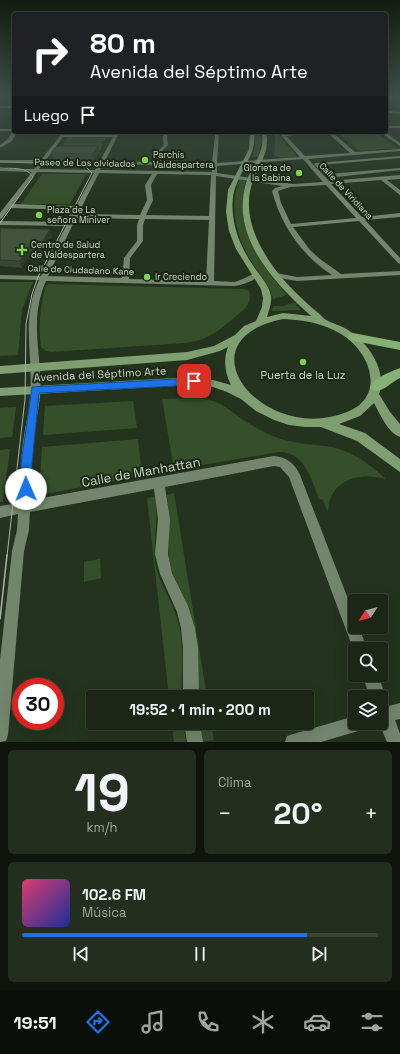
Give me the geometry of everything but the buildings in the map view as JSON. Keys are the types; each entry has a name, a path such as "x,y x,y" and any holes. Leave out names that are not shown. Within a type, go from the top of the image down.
{"highway":[{"path":"353,337 400,346"},
{"path":"375,390 390,377 400,373"}],"main road":[{"path":"252,134 252,146 229,194 228,204 232,230 244,258 266,295 266,309 260,321"},
{"path":"264,134 266,143 261,162 250,179 247,189 246,213 251,234 261,255 276,275 293,295 323,322"},
{"path":"375,390 366,404 354,414 338,420 324,423 298,422 285,419 270,413 246,397 238,387 232,377 230,367 231,350 237,338 249,328 260,321 283,316 295,316 323,322 337,327 353,337 368,356 375,373 375,390 386,415 400,432"},
{"name":"Avenida del Séptimo Arte","path":"0,370 187,356 217,349 237,338"},
{"name":"Avenida del Séptimo Arte","path":"0,392 203,382 223,386 246,397"},
{"path":"324,423 361,437 400,466"}],"street":[{"path":"0,147 10,140 13,134"},
{"path":"0,735 18,550 23,530 27,482 26,464 35,390 35,367 32,341 33,313 37,293 45,278 50,263 117,134 64,134 36,171 28,178 1,215"},
{"path":"159,164 159,152 166,145 167,134"},
{"path":"210,283 217,134"},
{"name":"Calle de Viridiana","path":"281,134 400,262"},
{"path":"331,134 354,154"},
{"path":"385,134 400,144"},
{"name":"Paseo de Los olvidados","path":"0,161 216,165 400,150"},
{"path":"264,152 283,160"},
{"path":"400,157 316,164 327,176 400,169"},
{"name":"Paseo de Los olvidados","path":"0,170 216,174 235,180 250,179 293,186"},
{"path":"125,280 127,258 140,241 143,217 151,197 148,185 155,173"},
{"path":"338,276 330,272 313,256 290,226 279,207 275,191 280,188 293,186 400,177"},
{"path":"383,179 400,193"},
{"path":"247,189 255,185 272,183"},
{"path":"8,206 78,208"},
{"path":"74,216 212,218"},
{"path":"290,226 400,216"},
{"path":"0,223 70,224"},
{"path":"276,275 295,279 400,273"},
{"name":"Calle de Ciudadano Kane","path":"0,277 238,284 255,275"},
{"name":"Calle de Manhattan","path":"0,512 274,461 286,464 294,475 357,642"},
{"path":"159,483 164,518 161,541 162,559 168,579 181,606 189,632 192,658 190,690"},
{"path":"388,716 395,742"},
{"path":"293,742 348,726"},
{"path":"193,730 195,742"}],"green space":[{"path":"255,134 260,134 262,141 258,157 252,157 255,146"},
{"path":"274,134 278,134 296,155 296,157 282,158 274,156"},
{"path":"339,134 378,134 397,148 360,151"},
{"path":"68,137 106,138 99,152 58,151"},
{"path":"42,174 86,174 70,204 21,204"},
{"path":"239,180 246,181 243,197 243,213 251,242 258,257 287,295 273,299 268,287 244,248 237,226 234,203"},
{"path":"0,282 33,282 22,309 18,355 0,356"},
{"path":"49,284 243,289 248,290 250,300 241,312 222,328 215,333 197,341 51,352 46,351 41,347 40,332 42,301 46,286"},
{"path":"294,302 301,310 272,311 273,306 283,306"},
{"path":"197,398 218,403 253,426 278,438 332,447 350,453 372,467 386,479 366,477 348,480 340,485 334,492 330,501 328,512 323,500 319,499 306,468 295,456 287,453 278,452 174,470 162,399"},
{"path":"133,401 137,428 43,435 45,406"},
{"path":"16,407 12,437 0,438 0,408"},
{"path":"138,439 142,476 39,495 42,447"},
{"path":"10,449 3,502 0,502 0,450"},
{"path":"174,493 206,690 198,690 196,632 189,609 173,574 169,560 169,516 167,495"},
{"path":"155,497 156,567 174,609 181,635 181,690 168,690 147,498"},
{"path":"100,559 101,578 84,582 84,562"},
{"path":"173,730 184,730 186,742 174,742"},
{"path":"201,730 212,730 214,740 203,742"}],"tram line":[{"path":"0,162 77,164 86,167 92,173 38,277 32,294 26,324 25,399 7,556"},
{"path":"0,168 14,168 27,171 33,177 0,223"},
{"path":"0,619 7,555"}],"place":[{"name":"Parchís Valdespartera","path":"145,160"},
{"name":"Glorieta de la Sabina","path":"299,173"},
{"name":"Plaza de La señora Miniver","path":"39,215"},
{"name":"Centro de Salud de Valdespartera","path":"22,250"},
{"name":"Ir Creciendo","path":"147,277"},
{"name":"Puerta de la Luz","path":"303,362"}],"route":[{"path":"26,489 26,464 35,390 194,381"}]}
